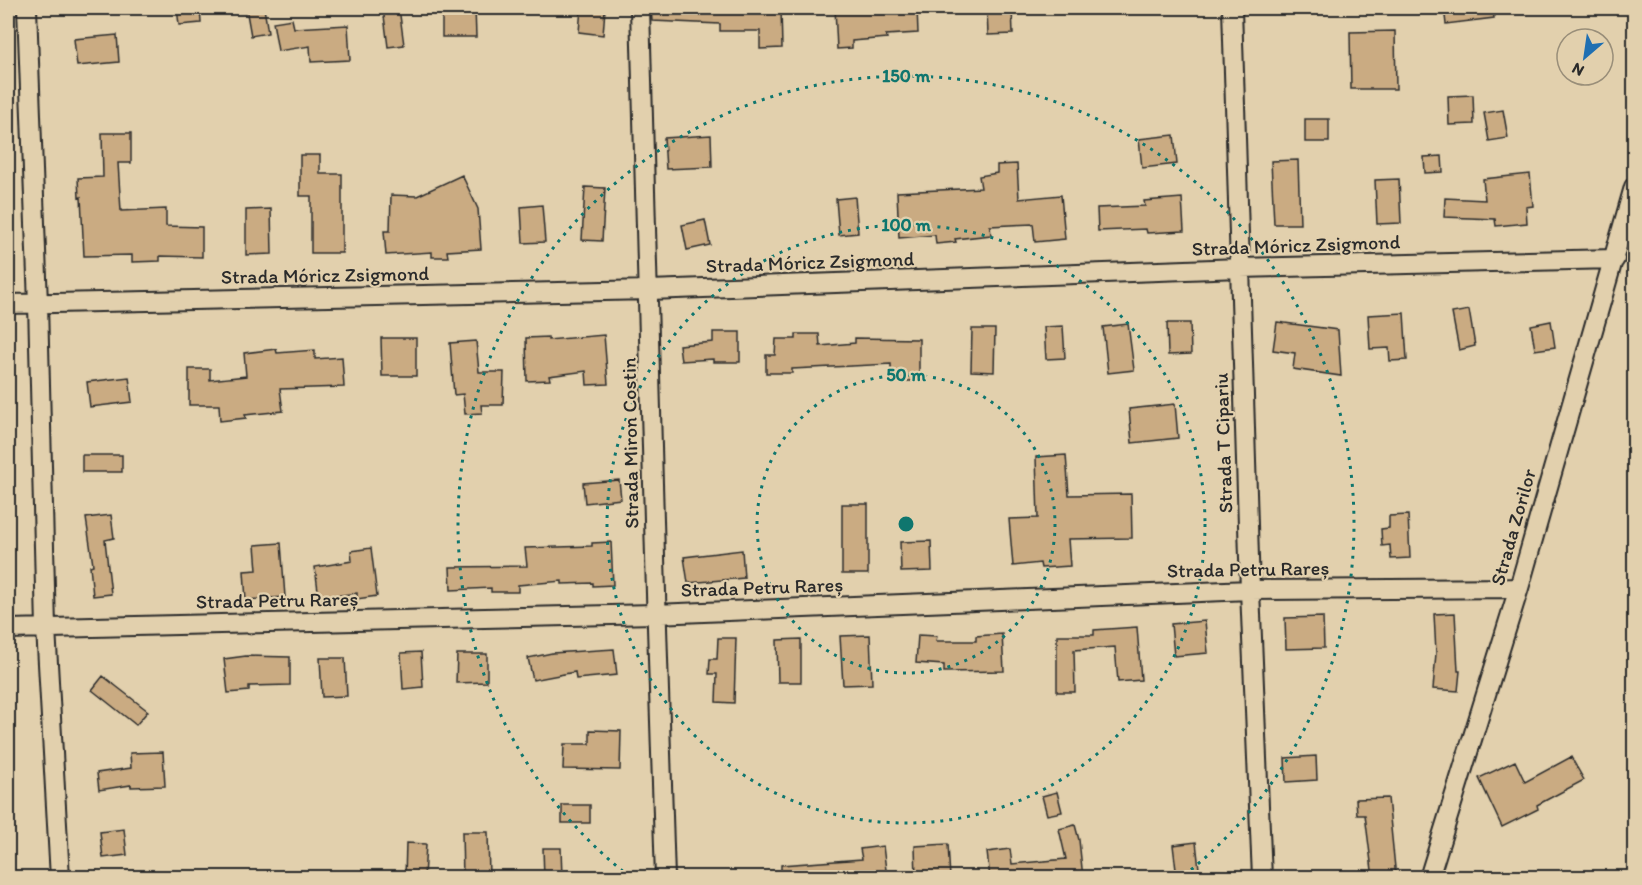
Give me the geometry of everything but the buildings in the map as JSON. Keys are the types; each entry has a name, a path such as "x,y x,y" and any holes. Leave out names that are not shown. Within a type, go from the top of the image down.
{"street":[{"path":"27,8 38,304 46,628 60,878"},
{"name":"Strada Miron Costin","path":"640,8 650,290 656,614 665,878"},
{"name":"Strada T Cipariu","path":"1233,8 1250,590 1262,878"},
{"name":"Strada Zorilor","path":"1429,878 1519,588 1635,187"},
{"name":"Strada Móricz Zsigmond","path":"8,304 650,290 1240,268 1615,259"},
{"name":"Strada Petru Rareș","path":"8,629 656,614 1250,590 1519,588"}]}
